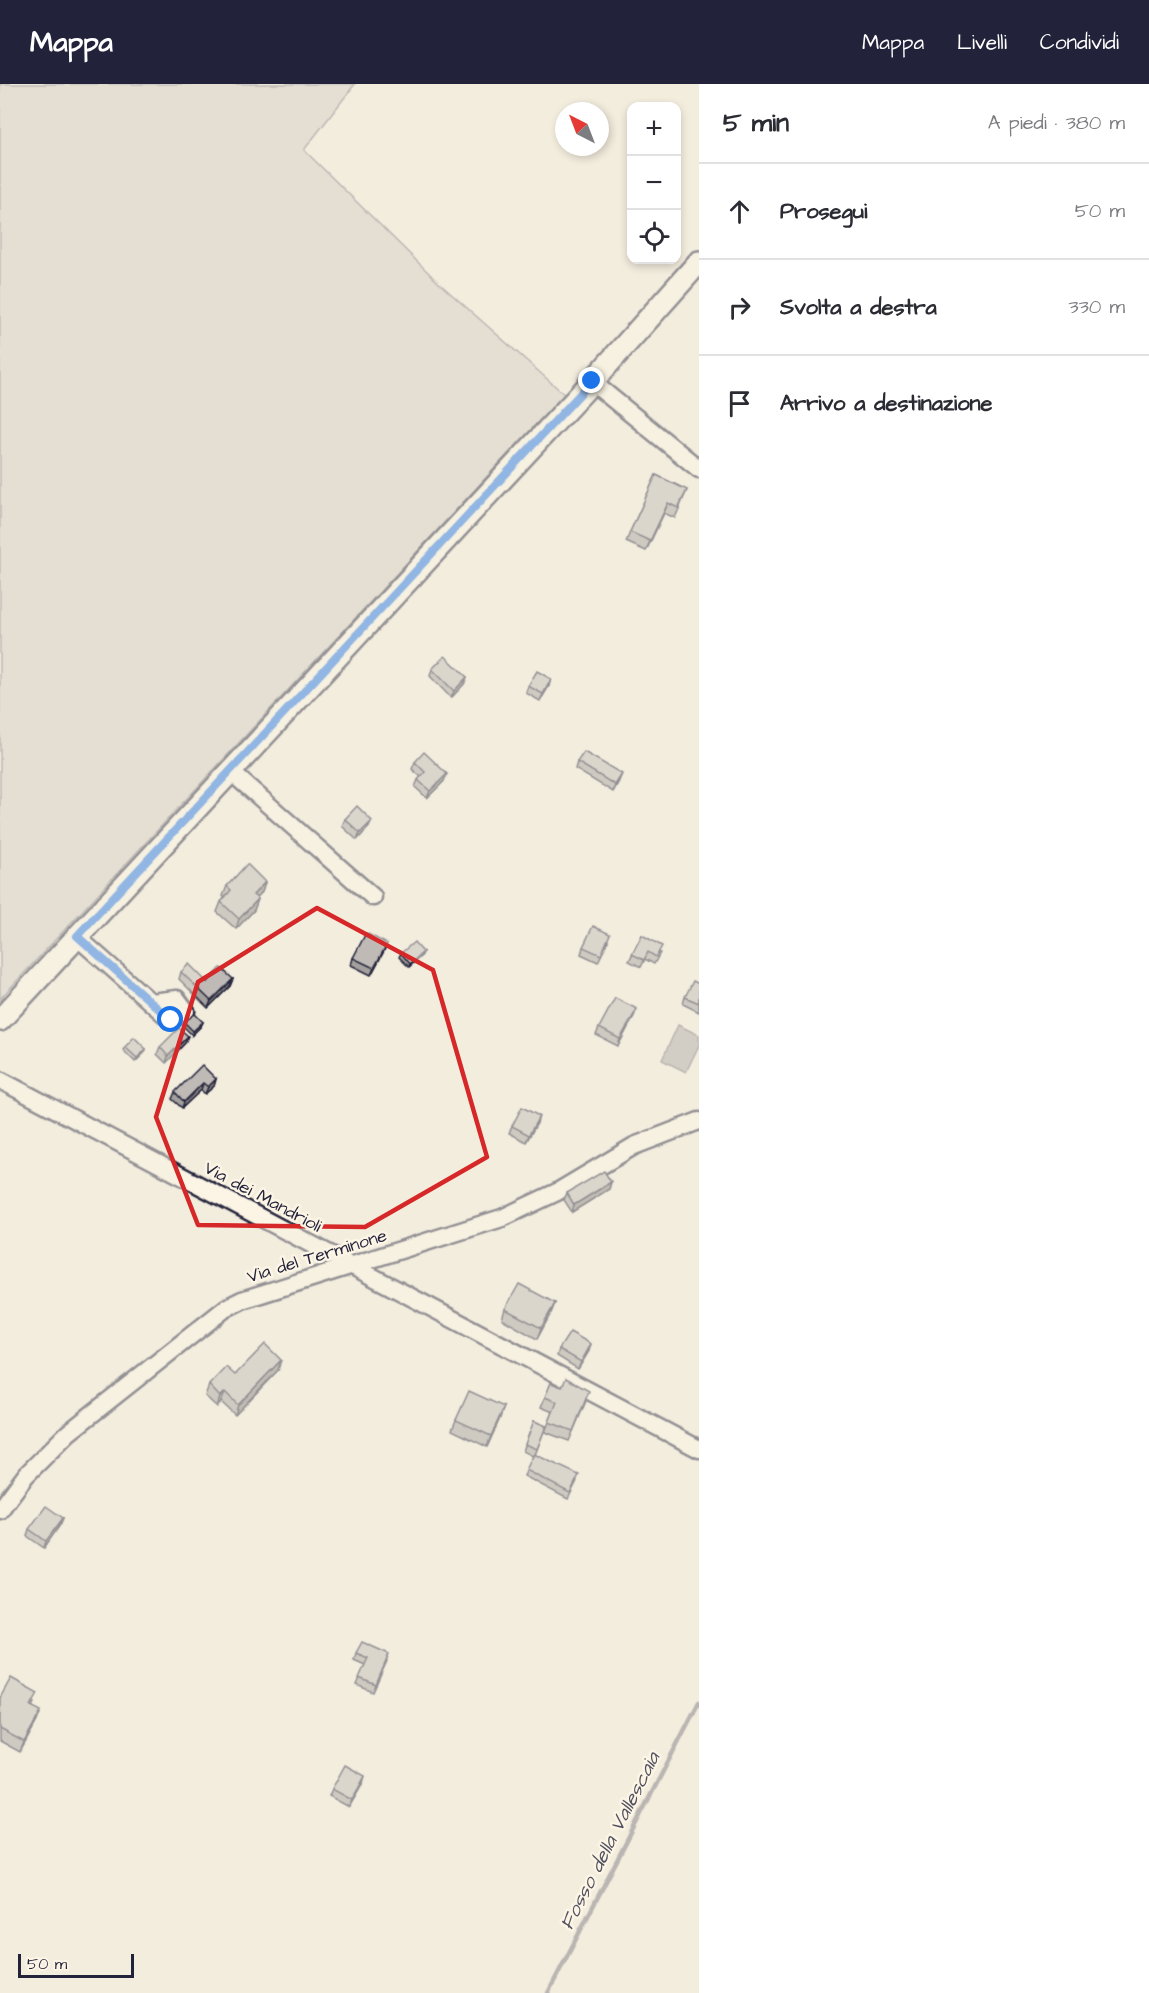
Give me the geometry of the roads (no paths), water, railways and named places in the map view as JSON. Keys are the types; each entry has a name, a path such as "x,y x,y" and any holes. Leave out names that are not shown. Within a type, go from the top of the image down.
{"main road":[{"path":"0,1020 654,314 699,262"}],"street":[{"path":"592,381 699,469"},
{"path":"230,771 373,897"},
{"path":"77,936 151,1002"},
{"name":"Via dei Mandrioli","path":"0,1080 699,1449"},
{"name":"Via del Terminone","path":"0,1510 26,1474 68,1432 226,1308 242,1300 510,1215 557,1192 634,1146 699,1120"}],"waterway":[{"name":"Fosso della Vallescaia","path":"548,1993 699,1702"}]}
